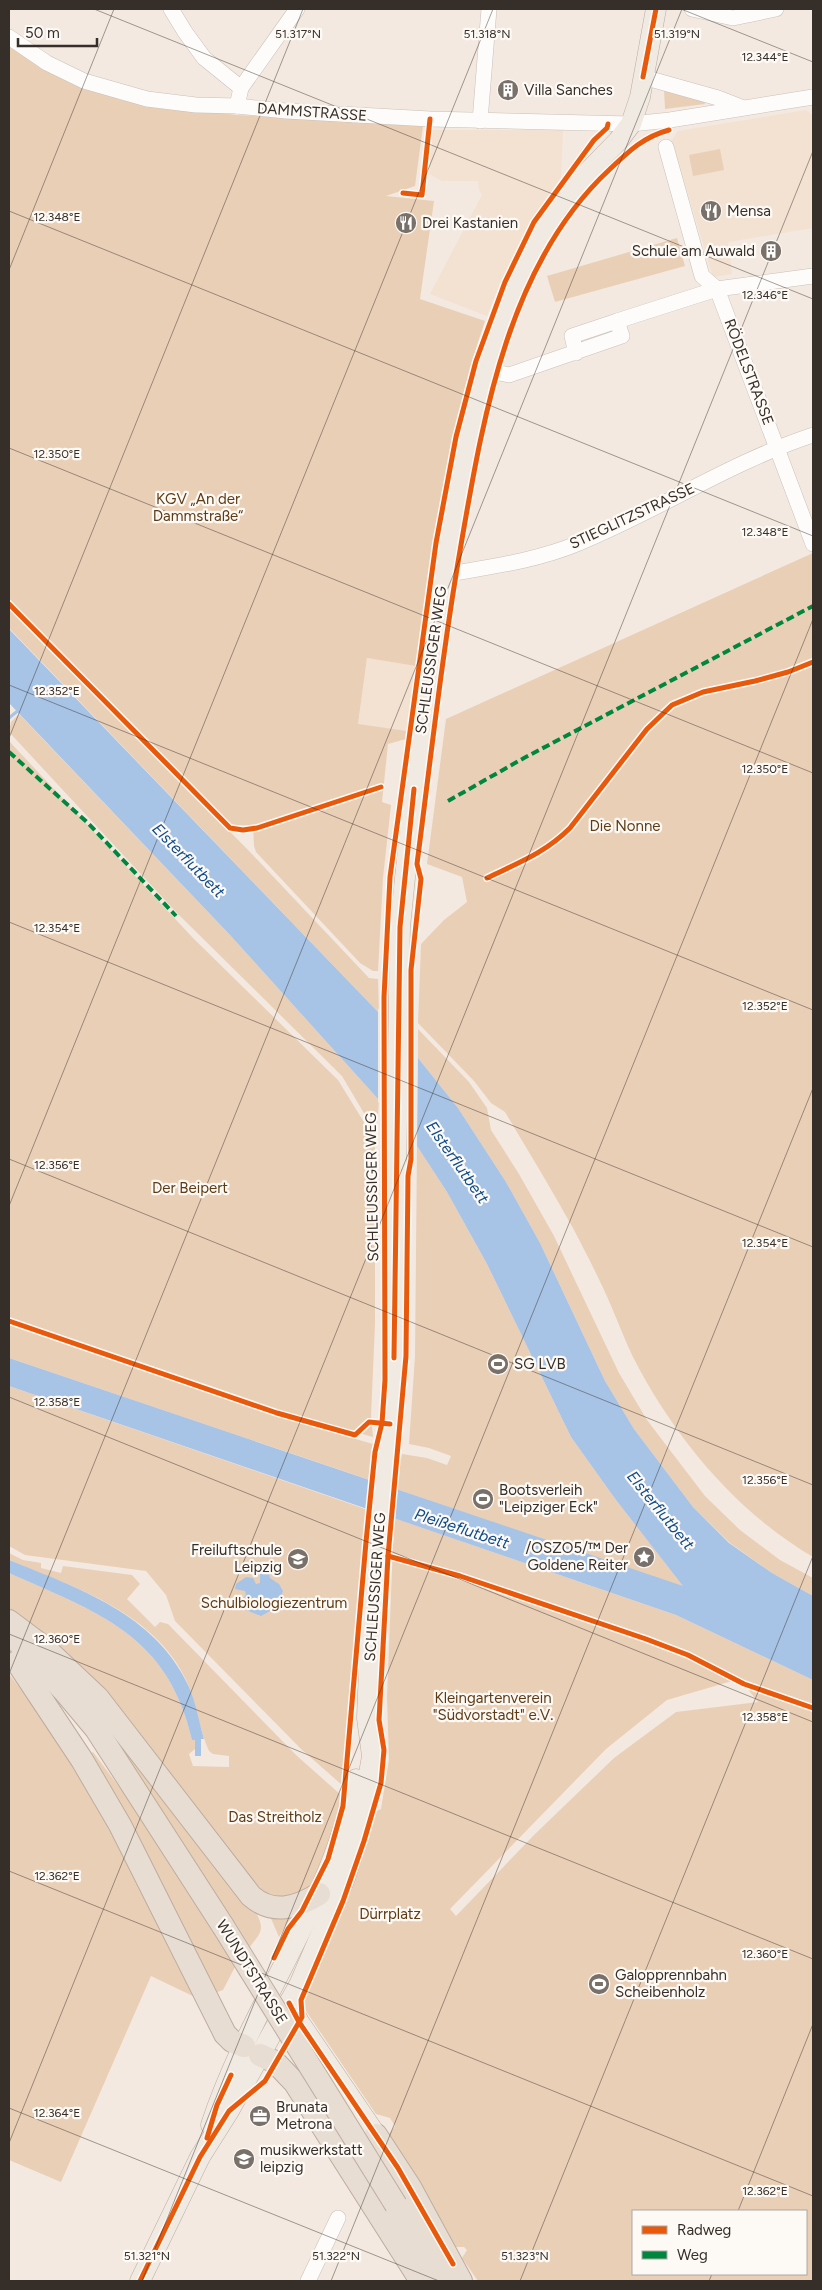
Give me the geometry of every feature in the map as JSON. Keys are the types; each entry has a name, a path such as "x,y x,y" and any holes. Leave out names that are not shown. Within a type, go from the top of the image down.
{"highway":[{"path":"9,1621 45,1648 98,1698 251,1896 263,1905 280,1909 306,1901 319,1894"},
{"name":"WUNDTSTRASSE","path":"9,1633 65,1692 96,1729 223,1926 396,2205 433,2277"},
{"path":"13,1658 82,1760 120,1824 225,2034 232,2040 275,2062 295,2083 433,2277"},
{"name":"WUNDTSTRASSE","path":"13,1658 81,1730 148,1810"},
{"path":"376,2135 415,2196 461,2281"}],"main road":[{"path":"631,124 640,98 656,9"},
{"name":"SCHLEUSSIGER WEG","path":"252,2050 334,1856 352,1801 367,1718 371,1617 393,1380 398,1012 404,878 416,771 443,576 470,428 485,370 500,324 518,279 541,233 582,178 618,141 631,124"},
{"name":"SCHLEUSSIGER WEG","path":"252,2050 288,2003 330,1917 357,1840 372,1756 367,1718"},
{"path":"288,2003 302,2028 376,2135"},
{"path":"140,2281 200,2157 229,2111 252,2050"}],"street":[{"path":"171,9 204,58 241,88"},
{"path":"237,106 241,88 297,9"},
{"path":"480,121 489,9"},
{"path":"692,9 734,18 776,9"},
{"name":"DAMMSTRASSE","path":"9,36 47,63 84,81 147,99 196,106 237,106 286,111 480,121 631,124 670,120 813,97"},
{"path":"643,77 718,98 742,107"},
{"name":"RÖDELSTRASSE","path":"666,147 702,276 717,289 813,544"},
{"path":"485,370 509,375 576,353 622,336 617,321 717,289 813,276"},
{"name":"STIEGLITZSTRASSE","path":"443,576 526,560 579,543 777,446 813,435"},
{"path":"308,2281 338,2218"}],"shaded area":[{"name":"Schule am Auwald","path":"806,110 813,115 813,228 728,242 732,274 713,277 672,140 678,131"},
{"path":"433,130 563,130 561,177 531,221 500,284 487,316 430,294 482,195 479,190 478,181 442,181 429,174"},
{"path":"367,658 416,666 407,731 358,725"}],"green space":[{"name":"KGV „An der Dammstraße“","path":"9,41 59,76 121,100 237,115 423,126 415,186 386,196 434,201 420,299 485,321 472,363 451,448 435,535 416,666 367,658 358,724 407,731 406,739 388,744 382,802 391,805 383,878 378,971 373,971 360,963 256,852 253,826 232,825 222,816 9,599"},
{"path":"664,89 703,100 705,104 665,109"},
{"path":"720,149 724,170 693,176 689,155"},
{"path":"677,238 685,266 555,302 547,276"},
{"name":"Die Nonne","path":"813,553 813,1557 758,1518 733,1495 709,1470 667,1416 630,1351 603,1288 574,1230 505,1112 491,1103 474,1081 418,1023 421,944 444,920 467,902 462,877 427,864 446,719"},
{"path":"9,608 250,852 369,978 378,979 379,1013 9,628"},
{"path":"19,714 230,935 379,1100 377,1130 368,1120 342,1076 178,914 9,732 11,722"},
{"name":"Der Beipert","path":"9,741 193,938 338,1080 375,1140 375,1324 371,1417 373,1437 278,1410 9,1318"},
{"path":"418,1029 469,1082 487,1108 491,1130 519,1174 554,1236 619,1373 647,1420 705,1496 740,1530 780,1560 813,1578 813,1596 772,1573 730,1543 693,1507 634,1429 605,1381 540,1243 506,1182 458,1108 418,1058"},
{"path":"417,1146 447,1192 487,1264 571,1437 616,1500 684,1587 396,1489 402,1454 427,1458 447,1465 451,1456 429,1448 409,1444 415,1356"},
{"path":"9,1325 276,1416 373,1444 370,1480 9,1358"},
{"name":"Schulbiologiezentrum","path":"9,1386 368,1510 342,1785 301,1749 175,1621 166,1595 146,1571 25,1555 9,1546"},
{"name":"Galopprennbahn Scheibenholz","path":"394,1518 676,1615 813,1680 813,2281 478,2281 462,2258 467,2250 464,2247 456,2247 420,2181 389,2134 395,2126 390,2118 376,2114 304,2008 305,1995 335,1929 352,1884 372,1813 381,1809 389,1760 387,1697","holes":["732,1681 747,1688 758,1702 676,1712 614,1758 534,1835 456,1916 450,1909 606,1749 667,1700"]},
{"name":"Das Streitholz","path":"9,1553 23,1560 41,1563 41,1568 61,1573 63,1566 132,1575 140,1584 127,1599 155,1627 160,1622 168,1624 296,1755 341,1795 342,1805 318,1874 313,1879 306,1897 265,1897 46,1638 9,1610 9,1573 100,1615 125,1632 147,1651 166,1675 181,1704 192,1740 195,1740 195,1749 189,1754 193,1766 229,1767 229,1756 213,1754 209,1751 190,1689 177,1663 159,1641 138,1623 114,1607 88,1593 9,1560"},
{"path":"9,1674 68,1751 199,1999 151,1976 61,2182 9,2160"},
{"path":"74,1680 255,1910 261,1930 249,1948"},
{"path":"93,1752 123,1792 236,1965 223,1990 212,1994 86,1757"},
{"path":"269,1914 294,1915 279,1937"}],"water":[{"path":"9,629 379,1013 458,1108 506,1182 540,1243 605,1381 634,1429 693,1507 729,1543 772,1573 813,1596 813,1680 676,1615 9,1386 9,1358 683,1586 616,1500 571,1437 487,1264 447,1192 417,1146 379,1100 230,935 9,703"},
{"path":"9,1560 88,1593 136,1622 157,1640 175,1662 189,1687 204,1739 201,1739 201,1756 195,1756 195,1740 192,1740 181,1704 166,1675 147,1651 125,1632 100,1615 9,1573"},
{"path":"260,1573 269,1574 270,1578 279,1584 283,1591 280,1599 272,1604 270,1611 261,1616 241,1608 240,1601 246,1595 245,1591 235,1589 236,1584 246,1577 253,1578 256,1584 260,1583"}],"pier":[{"path":"378,1008 418,1054 417,1151 378,1102"},
{"path":"369,1477 398,1486 394,1521 366,1512"}],"waterway":[{"path":"9,718 20,709"}],"marked path":[{"path":"448,801 524,758 813,606"},
{"path":"9,752 88,823 176,916"}],"cycle path":[{"path":"643,77 656,9"},
{"path":"403,193 422,195 430,119"},
{"path":"274,1958 288,1929 302,1911 328,1859 343,1806 366,1542 375,1452 382,1423 385,1380 384,997 390,877 436,543 456,437 476,361 505,282 534,222 594,140 607,128 608,124"},
{"path":"140,2281 200,2157 229,2111 265,2081 302,2017 301,2000 343,1901 364,1841 381,1783 384,1750 379,1720 388,1556 406,1356 408,1176 411,1159 411,970 421,879 417,864 443,661 462,539 480,441 492,391 507,341 525,294 547,249 575,207 609,170 629,151 651,137 669,130"},
{"path":"9,604 230,828 243,830 257,828 381,787"},
{"path":"487,878 541,851 561,837 647,729 672,705 703,692 755,681 788,672 813,662"},
{"path":"394,1358 400,927 414,789"},
{"path":"9,1321 277,1413 355,1435 369,1422 390,1424"},
{"path":"388,1556 460,1576 646,1639 688,1655 744,1684 813,1708"},
{"path":"289,2003 299,2022 398,2168 453,2264"},
{"path":"207,2138 217,2105 231,2075"}],"place":[{"name":"Villa Sanches","path":"508,90"},
{"name":"Mensa","path":"711,211"},
{"name":"Drei Kastanien","path":"406,223"},
{"name":"Schule am Auwald","path":"771,251"},
{"name":"SG LVB","path":"498,1364"},
{"name":"Bootsverleih \"Leipziger Eck\"","path":"483,1499"},
{"name":"/OSZO5/™ Der Goldene Reiter","path":"644,1557"},
{"name":"Freiluftschule Leipzig","path":"298,1559"},
{"name":"Galopprennbahn Scheibenholz","path":"599,1984"},
{"name":"Brunata Metrona","path":"260,2116"},
{"name":"musikwerkstatt leipzig","path":"244,2159"}],"water label":[{"name":"Elsterflutbett","path":"189,860"},
{"name":"Elsterflutbett","path":"458,1162"},
{"name":"Elsterflutbett","path":"661,1510"},
{"name":"Pleißeflutbett","path":"462,1528"}],"park label":[{"name":"Kleingartenverein \"Südvorstadt\" e.V.","path":"493,1706"},
{"name":"Dürrplatz","path":"390,1914"}]}
